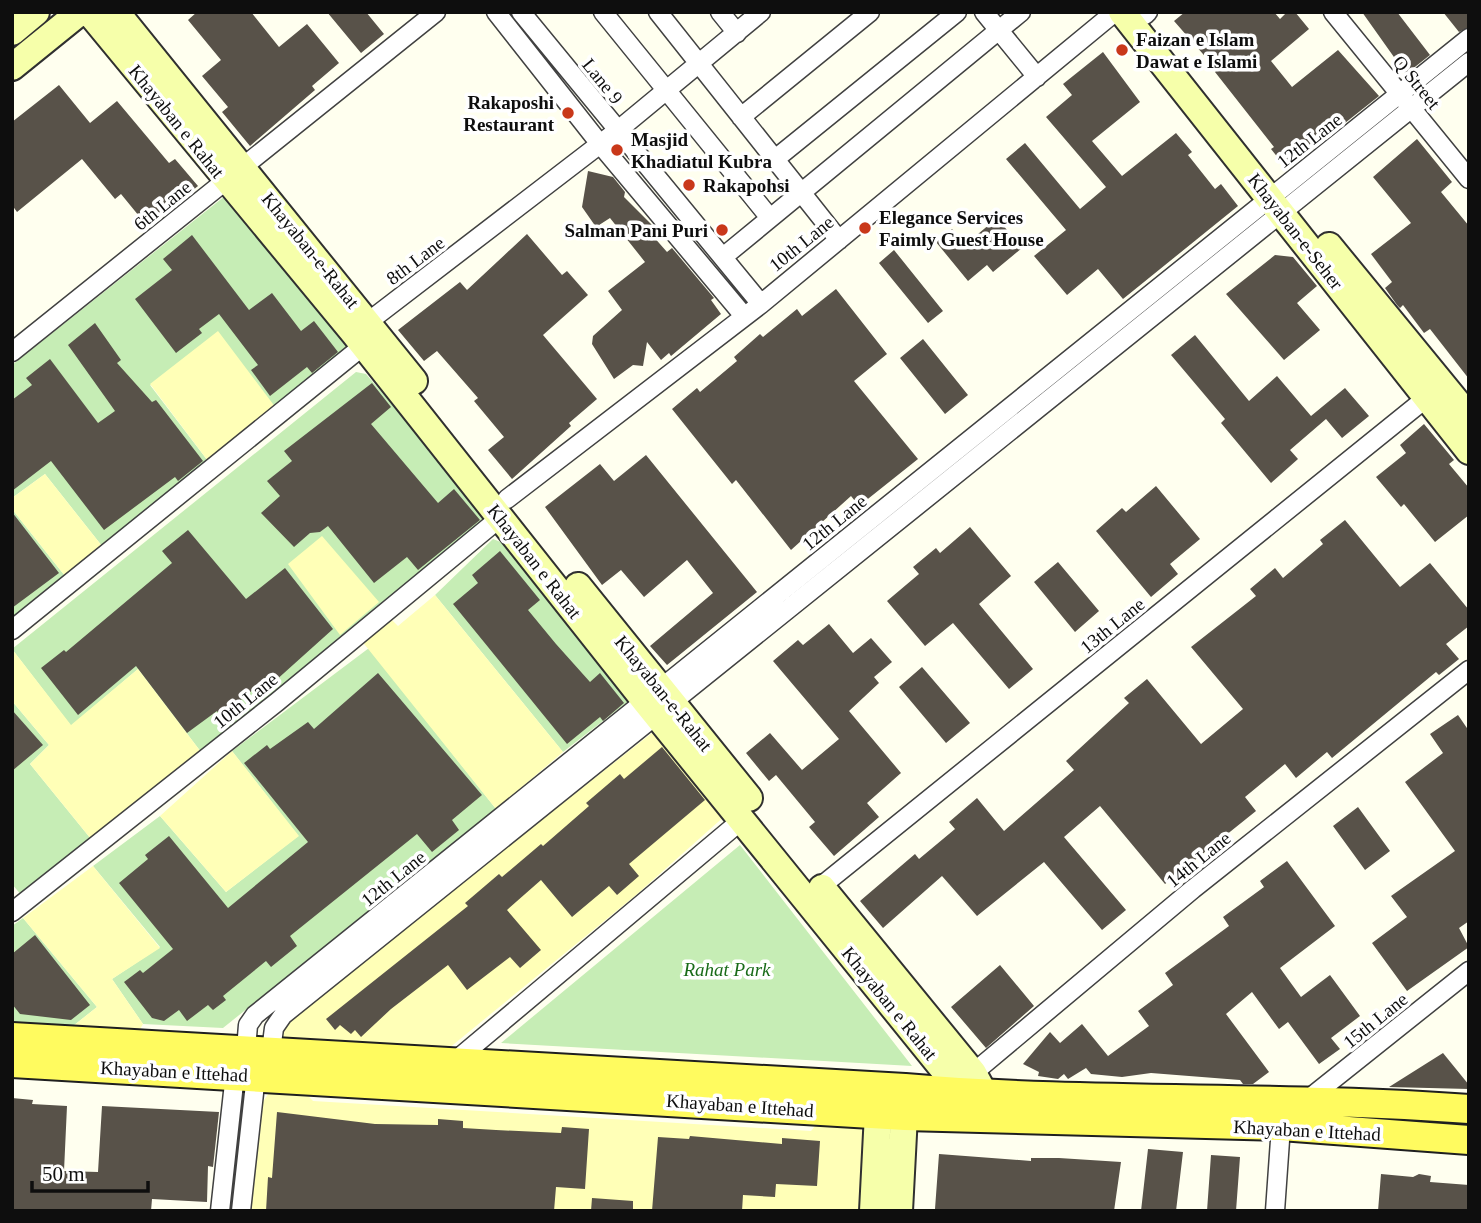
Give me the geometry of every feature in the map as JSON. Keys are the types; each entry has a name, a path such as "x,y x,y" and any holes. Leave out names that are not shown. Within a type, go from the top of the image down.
{"main road":[{"name":"Khayaban e Ittehad","path":"12,1037 252,1063 892,1115 970,1097 1307,1101 1469,1109"},
{"name":"Khayaban e Ittehad","path":"12,1063 454,1062 892,1087 970,1097 1281,1126 1469,1139"}],"street":[{"path":"12,32 36,12"},
{"path":"12,67 80,12"},
{"name":"Khayaban e Rahat","path":"89,12 234,173 365,334 659,702 743,819 814,892 970,1097"},
{"name":"Khayaban-e-Rahat","path":"116,12 234,173"},
{"name":"6th Lane","path":"12,352 436,12"},
{"path":"496,12 600,144 744,316"},
{"name":"Lane 9","path":"521,12 761,304"},
{"path":"603,12 770,218"},
{"path":"658,12 839,240"},
{"path":"720,12 737,33"},
{"name":"8th Lane","path":"12,630 365,334 761,12"},
{"path":"741,117 870,12"},
{"path":"774,160 957,12"},
{"path":"984,12 1037,77"},
{"path":"723,257 1021,12"},
{"name":"10th Lane","path":"12,912 277,702 504,508 761,304 1115,12"},
{"name":"Q Street","path":"1333,12 1469,179"},
{"name":"Khayaban-e-Seher","path":"1139,13 1281,199 1434,391 1469,451"},
{"name":"12th Lane","path":"1406,101 1469,38"},
{"name":"12th Lane","path":"220,1211 252,1063 283,1015 659,702 1281,199 1406,101 1469,62"},
{"name":"Khayaban-e-Seher","path":"1434,391 1469,416"},
{"name":"13th Lane","path":"814,892 1434,391"},
{"name":"14th Lane","path":"970,1097 1193,889 1469,670"},
{"name":"Khayaban-e-Rahat","path":"659,702 814,892"},
{"name":"12th Lane","path":"241,1211 252,1063 248,1025 255,1015 659,702"},
{"path":"454,1062 743,819"},
{"name":"15th Lane","path":"1307,1101 1469,971"},
{"path":"892,1087 899,1211"},
{"path":"873,1211 892,1115"},
{"path":"1275,1211 1281,1126"}],"green space":[{"path":"225,196 354,346 276,408 150,385 208,461 102,546 45,474 12,498 12,365"},
{"path":"356,372 366,374 490,518 201,752 138,669 71,726 12,649"},
{"path":"12,509 65,576 12,622"},
{"path":"493,539 503,543 630,700 563,752 435,595"},
{"path":"369,648 496,809 223,1028 143,1024 112,979 160,947 93,866 160,816 226,892 298,836 232,751"},
{"path":"12,701 49,745 30,764 91,839 22,896 12,884"},
{"name":"Rahat Park","path":"740,845 912,1066 501,1043"},
{"path":"23,918 97,1007 68,1030 12,1027 12,926"}],"sand":[{"path":"218,331 276,408 208,461 150,384"},
{"path":"45,474 102,546 65,576 12,509 12,498"},
{"path":"322,536 379,602 340,635 288,564"},
{"path":"435,595 563,752 496,809 361,640 389,617 398,626"},
{"path":"12,649 71,725 138,669 201,752 91,839 30,764 49,745 12,701"},
{"path":"657,729 727,814 636,895 448,1049 277,1040 286,1021"},
{"path":"232,751 299,836 226,892 160,816"},
{"path":"93,866 160,948 112,979 143,1024 139,1031 68,1030 97,1007 23,918"},
{"path":"298,1085 313,1101 811,1131 823,1116 859,1126 870,1144 865,1211 248,1211 257,1110 269,1093"}],"building":[{"path":"197,12 251,12 279,47 307,24 339,63 312,86 315,90 250,146 222,112 228,107 202,76 221,60 188,20"},
{"path":"327,12 366,12 384,34 361,53"},
{"path":"1185,12 1274,12 1280,19 1287,12 1295,12 1309,29 1271,61 1292,87 1338,50 1379,96 1287,169 1271,149 1274,147 1215,72 1217,70 1174,21"},
{"path":"1362,12 1397,12 1430,55 1406,74"},
{"path":"1443,12 1469,12 1469,27 1459,32"},
{"path":"1103,52 1140,102 1092,141 1122,176 1176,133 1192,152 1188,155 1215,189 1221,184 1238,206 1123,299 1098,269 1067,295 1034,256 1066,230 1006,159 1025,143 1080,209 1106,187 1046,117 1072,95 1063,84"},
{"path":"59,85 90,123 117,101 169,163 175,159 198,186 148,227 121,194 115,199 82,159 17,212 12,205 12,122"},
{"path":"1417,139 1452,182 1441,192 1469,226 1469,379 1430,329 1424,333 1403,305 1400,308 1397,305 1385,288 1392,282 1371,254 1411,223 1373,177"},
{"path":"588,171 613,177 625,192 624,197 654,227 652,235 667,252 672,248 714,298 711,300 721,314 671,356 669,353 661,360 647,342 643,366 633,365 614,379 592,344 593,336 622,310 608,291 645,262 610,218 596,227 582,207"},
{"path":"997,218 1022,248 993,272 987,265 968,281 936,242 952,229 965,245"},
{"path":"527,234 562,275 567,271 588,295 543,335 597,399 512,479 488,450 504,437 474,401 478,398 437,351 424,361 398,330 460,282 467,290"},
{"path":"192,235 249,310 272,293 301,331 314,321 338,352 312,373 307,367 270,396 251,370 258,365 219,314 199,329 202,333 176,353 135,299 172,270 163,259"},
{"path":"894,250 943,311 928,323 879,263"},
{"path":"1275,255 1293,257 1317,286 1297,303 1320,330 1284,360 1226,294"},
{"path":"836,289 887,354 854,381 918,459 859,506 851,496 791,550 736,480 732,484 672,409 697,388 700,392 737,361 734,357 760,334 763,337 797,309 802,316"},
{"path":"95,323 121,360 117,363 152,402 156,400 203,461 178,481 175,477 104,530 51,461 12,491 12,400 32,385 26,378 50,359 98,423 115,411 68,345"},
{"path":"1195,335 1249,401 1277,376 1311,416 1345,388 1369,416 1342,438 1326,419 1290,450 1298,459 1271,483 1221,423 1225,419 1171,355"},
{"path":"923,339 968,395 945,414 900,358"},
{"path":"372,383 391,407 371,424 438,503 454,489 480,520 418,570 407,557 374,583 328,526 320,532 310,533 294,547 261,513 280,496 267,481 292,461 284,451"},
{"path":"1424,424 1454,460 1449,464 1469,488 1469,515 1435,542 1404,504 1401,507 1376,477 1406,453 1400,445"},
{"path":"646,455 757,592 667,665 650,646 713,593 687,560 644,597 621,570 602,585 545,507 600,464 614,481"},
{"path":"1156,486 1200,539 1170,564 1178,574 1151,597 1096,531 1122,508 1126,512"},
{"path":"12,512 59,573 12,608"},
{"path":"1345,520 1400,587 1430,563 1469,610 1469,626 1446,644 1459,659 1439,675 1436,672 1332,758 1327,752 1296,778 1285,764 1245,797 1256,811 1165,884 1100,806 1064,837 1126,910 1102,930 1044,862 977,916 942,876 883,928 860,901 915,854 919,859 955,829 949,822 977,798 1004,831 1074,770 1066,761 1129,703 1124,698 1147,679 1201,744 1243,709 1191,647 1256,596 1250,589 1275,568 1283,578 1323,544 1320,540"},
{"path":"970,527 1011,576 979,604 1033,669 1009,689 953,623 925,646 887,601 919,574 913,567 936,548 940,553"},
{"path":"188,530 246,599 285,568 333,629 274,682 269,676 221,717 217,711 187,733 136,666 78,715 41,668 64,650 66,652 172,563 162,551"},
{"path":"500,551 540,600 528,610 590,682 600,673 624,703 603,721 600,717 567,744 453,604 478,583 472,575"},
{"path":"1058,562 1099,611 1075,632 1034,582"},
{"path":"829,624 853,653 871,638 892,662 874,677 879,683 849,711 901,773 867,803 879,817 834,856 809,827 815,822 776,775 769,781 746,753 770,733 802,770 839,739 773,661 798,640 803,645"},
{"path":"922,667 970,723 946,743 899,687"},
{"path":"378,673 482,795 452,820 459,830 432,852 417,834 290,936 297,946 271,967 266,961 223,996 226,1000 213,1010 208,1005 187,1021 179,1010 164,1021 152,1018 124,982 140,970 143,973 173,949 119,883 148,859 145,855 169,836 228,908 308,842 244,763 267,745 270,749 308,722 314,729"},
{"path":"12,710 43,745 12,771"},
{"path":"1458,715 1469,731 1469,921 1459,928 1469,947 1407,991 1372,943 1407,917 1391,896 1455,851 1405,782 1443,753 1430,734"},
{"path":"662,747 705,800 629,864 639,876 617,895 609,886 572,917 541,880 507,910 541,950 520,968 510,957 467,990 448,965 391,1009 361,1037 355,1030 351,1034 340,1025 335,1030 326,1019 468,906 465,903 499,874 502,877 541,844 543,846 589,806 586,803 620,774 624,779"},
{"path":"1358,807 1390,851 1365,870 1333,826"},
{"path":"1287,861 1335,926 1280,968 1301,997 1330,975 1360,1016 1331,1038 1340,1049 1319,1064 1288,1022 1279,1029 1252,992 1226,1014 1269,1072 1253,1084 1243,1084 1240,1080 1151,1073 1122,1077 1091,1074 1086,1068 1068,1079 1064,1074 1058,1079 1038,1076 1039,1072 1023,1064 1050,1032 1060,1043 1082,1024 1108,1056 1149,1026 1138,1011 1173,985 1165,973 1229,926 1223,917 1264,887 1260,881"},
{"path":"35,935 90,1005 71,1020 20,1014 12,1004 12,954"},
{"path":"1000,965 1034,1006 986,1048 951,1007"},
{"path":"1443,1053 1469,1085 1469,1089 1389,1087"},
{"path":"12,1098 33,1100 32,1104 67,1106 64,1171 98,1172 102,1106 219,1112 213,1167 208,1166 207,1202 152,1199 151,1211 12,1211"},
{"path":"277,1112 375,1124 438,1125 438,1119 463,1121 463,1128 561,1133 562,1127 589,1129 585,1189 556,1187 554,1211 266,1211 268,1177 272,1178"},
{"path":"690,1136 782,1144 782,1138 820,1141 817,1186 776,1184 775,1197 743,1195 742,1211 652,1211 658,1137 689,1139"},
{"path":"1148,1149 1183,1152 1176,1211 1141,1211"},
{"path":"939,1154 1031,1161 1031,1158 1059,1158 1121,1162 1114,1211 935,1209"},
{"path":"1211,1155 1240,1157 1236,1211 1207,1211"},
{"path":"1381,1174 1413,1177 1419,1174 1431,1176 1430,1182 1469,1185 1469,1211 1378,1211"},
{"path":"592,1198 633,1201 633,1211 591,1211"}],"place":[{"name":"Faizan e Islam Dawat e Islami","path":"1122,50"},
{"name":"Rakaposhi Restaurant","path":"568,113"},
{"name":"Masjid Khadiatul Kubra","path":"617,150"},
{"name":"Rakapohsi","path":"689,185"},
{"name":"Elegance Services Faimly Guest House","path":"865,228"},
{"name":"Salman Pani Puri","path":"722,230"}]}
